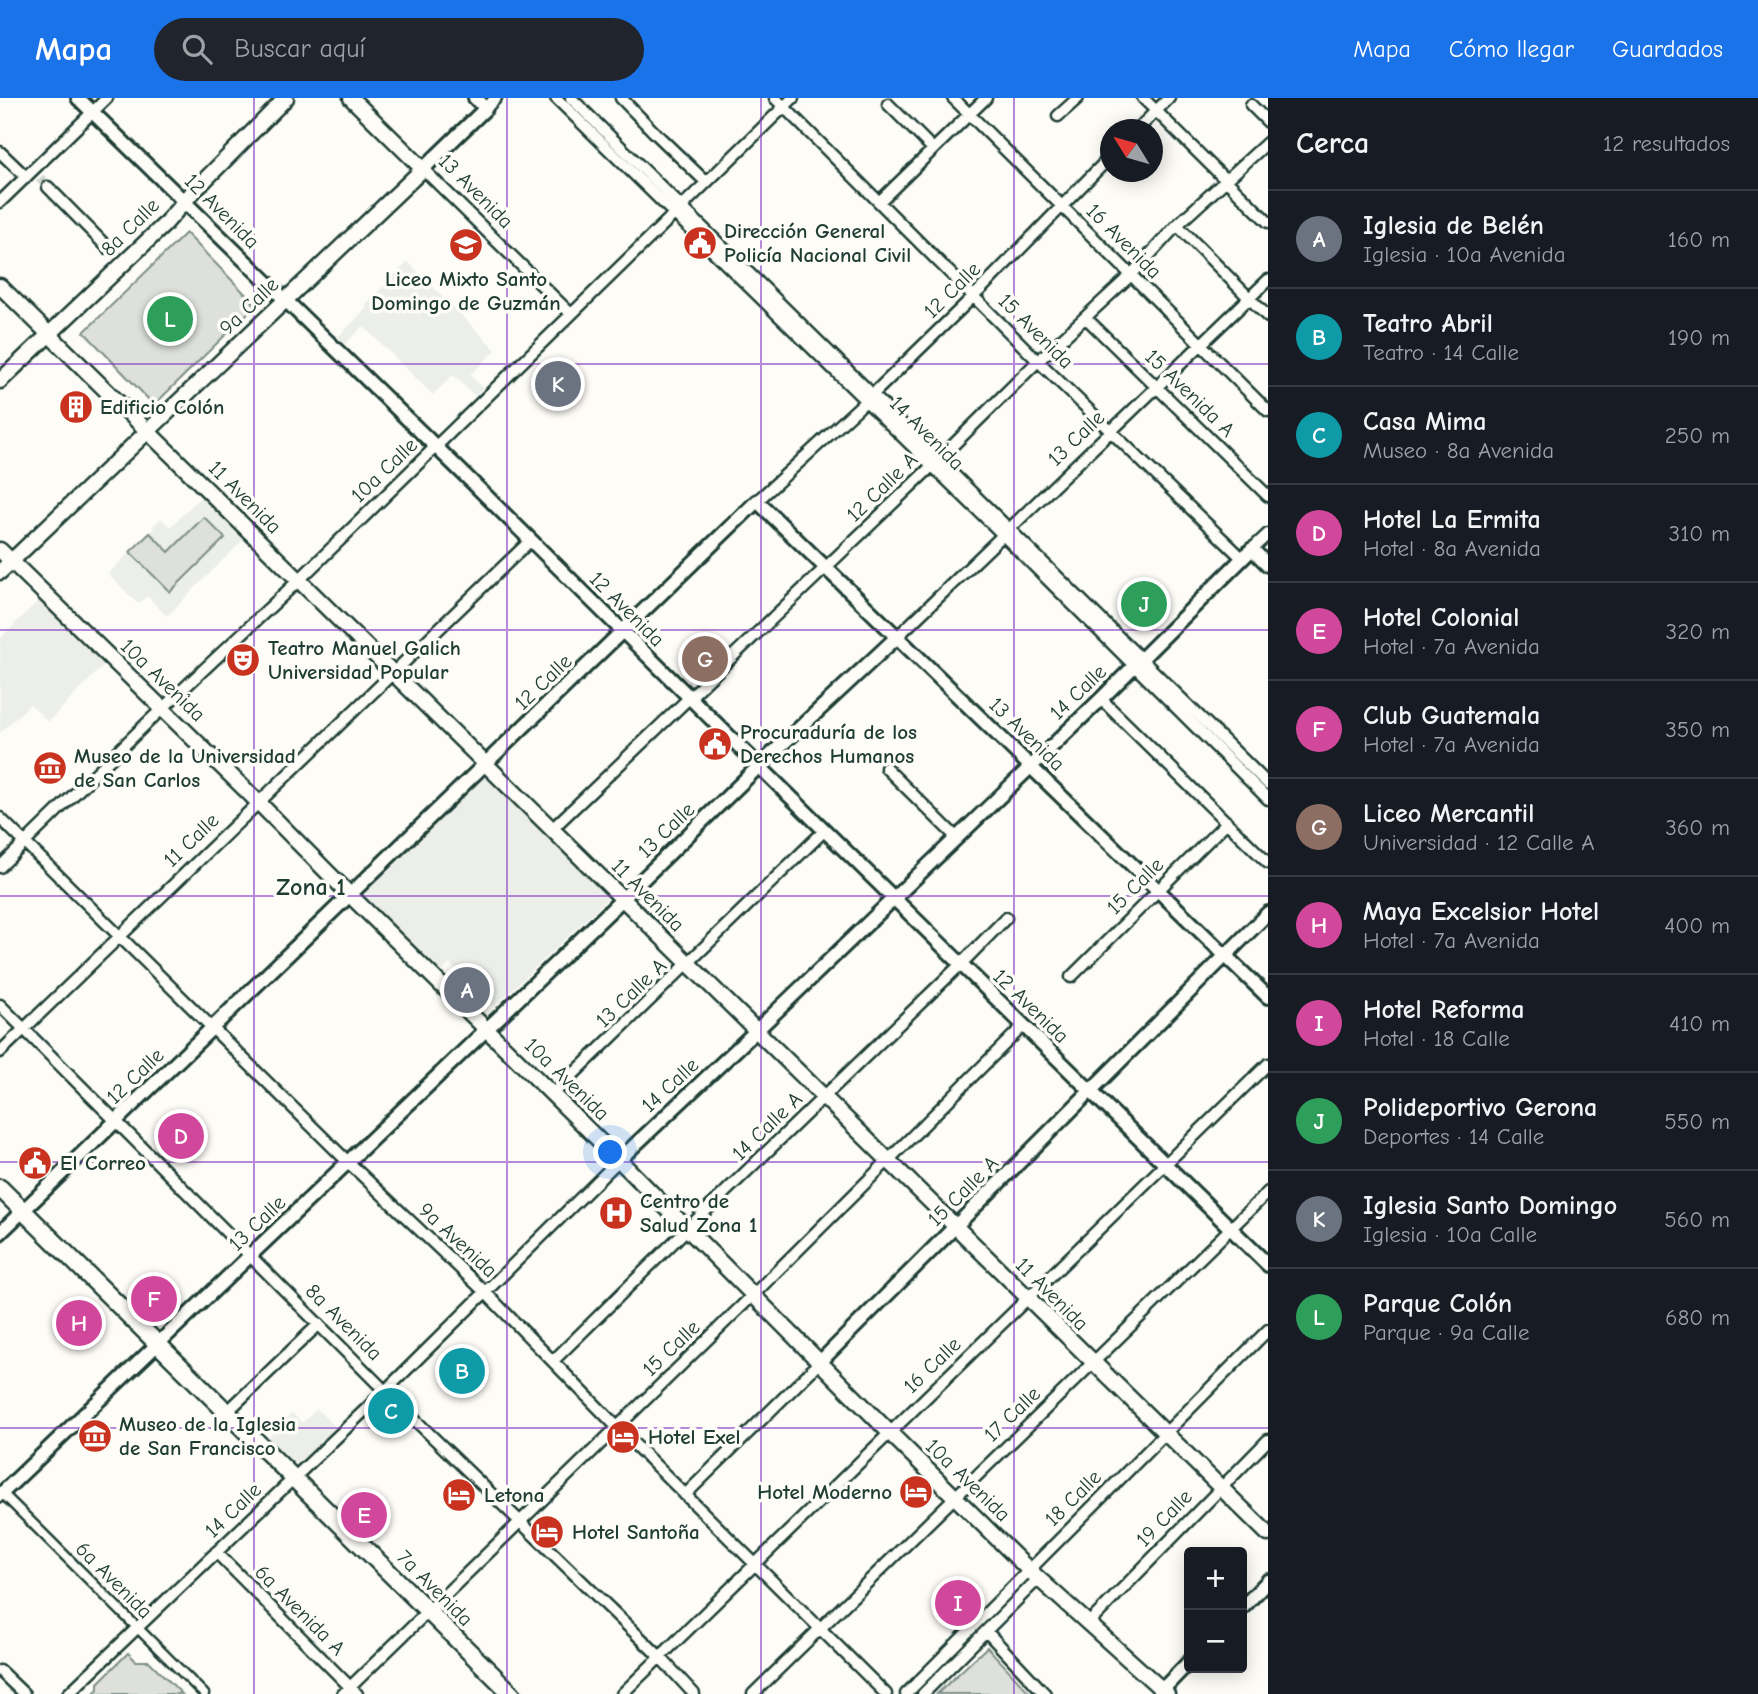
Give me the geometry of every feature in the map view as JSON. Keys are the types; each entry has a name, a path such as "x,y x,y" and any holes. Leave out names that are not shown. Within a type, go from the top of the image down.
{"main road":[{"name":"8a Calle","path":"0,381 164,225 286,98"},
{"name":"13 Avenida","path":"351,98 424,169"},
{"name":"9a Calle","path":"0,572 424,169"},
{"name":"11 Avenida","path":"0,286 1268,1534"},
{"name":"10a Avenida","path":"0,550 553,1094 955,1497 1034,1574 1164,1692"},
{"name":"7a Avenida","path":"0,1188 512,1694"}],"street":[{"name":"12 Avenida","path":"78,98 1268,1265"},
{"path":"0,202 33,175 107,98"},
{"path":"475,98 486,108"},
{"name":"9a Calle","path":"424,169 496,98"},
{"name":"14 Avenida","path":"555,98 677,209 869,397 1137,662 1268,799"},
{"path":"571,98 677,209"},
{"path":"621,98 706,182"},
{"name":"15 Avenida","path":"775,98 1110,431 1247,554 1268,565"},
{"name":"10a Calle","path":"0,867 299,580 793,98"},
{"name":"16 Avenida","path":"953,98 1268,411"},
{"path":"879,202 986,98"},
{"path":"1058,116 1078,98"},
{"path":"1143,98 1268,222"},
{"path":"1148,119 1169,98"},
{"path":"888,104 933,149"},
{"path":"1251,106 1268,122"},
{"name":"12 Calle A","path":"552,829 1131,275 1177,225 1268,142"},
{"path":"0,152 33,175"},
{"name":"12 Calle","path":"0,1233 757,501 869,397 1100,168"},
{"name":"13 Avenida","path":"424,169 571,314"},
{"path":"48,187 108,247"},
{"path":"1177,225 1268,317"},
{"name":"13 Calle","path":"1,1493 1268,280"},
{"name":"15 Avenida A","path":"1086,318 1268,496"},
{"name":"13 Avenida","path":"757,501 1268,997"},
{"name":"14 Calle","path":"68,1694 385,1391 619,1160 1101,699 1268,534"},
{"name":"11 Calle","path":"0,1052 531,540"},
{"name":"14 Avenida","path":"1137,662 1268,784"},
{"path":"1101,699 1268,863"},
{"path":"886,768 956,837"},
{"name":"9a Avenida","path":"0,818 348,1162 485,1292 886,1694"},
{"name":"15 Calle","path":"1071,977 1227,822"},
{"name":"13 Calle A","path":"553,1094 825,830"},
{"name":"14 Calle A","path":"553,1361 1006,918"},
{"name":"15 Calle A","path":"685,1495 1226,955 1266,920"},
{"name":"8a Avenida","path":"0,1005 385,1391 660,1657 694,1694"},
{"name":"15 Calle","path":"350,1692 428,1611 1023,1026"},
{"name":"16 Calle","path":"622,1694 1268,1064"},
{"name":"17 Calle","path":"753,1694 1268,1192"},
{"path":"227,1412 319,1324"},
{"name":"18 Calle","path":"923,1694 986,1631 1034,1574 1164,1433 1268,1330"},
{"name":"19 Calle","path":"1089,1623 1268,1440"},
{"name":"6a Avenida","path":"1,1493 204,1694"},
{"name":"6a Avenida A","path":"216,1552 350,1692"},
{"name":"18 Calle","path":"906,1694 1034,1574"},
{"path":"1247,1603 1268,1581"},
{"path":"986,1631 1045,1694"},
{"path":"1164,1692 1184,1668"},
{"path":"0,1671 24,1694"}],"shaded area":[{"path":"186,233 256,305 154,405 84,332"},
{"path":"408,262 496,350 470,375 483,388 475,396 453,375 433,395 363,326 345,344 338,337"},
{"path":"203,495 246,537 167,616 147,596 138,604 108,574 161,518 170,527"},
{"path":"204,517 225,538 170,592 130,552 150,533 169,552"},
{"path":"40,599 105,664 48,722 30,704 0,733 0,639"},
{"path":"482,776 488,776 607,893 607,899 494,1007 450,964 441,973 365,898 365,889"},
{"path":"317,1409 336,1428 295,1464 268,1438 292,1413 302,1423"},
{"path":"987,1647 1031,1694 937,1694 938,1693"},
{"path":"128,1653 136,1661 149,1661 182,1694 93,1694 98,1689 98,1683"}],"tunnel":[{"path":"40,178 48,187"},
{"path":"108,248 118,257"}],"place":[{"name":"Dirección General Policía Nacional Civil","path":"700,243"},
{"name":"Liceo Mixto Santo Domingo de Guzmán","path":"466,245"},
{"name":"Parque Colón","path":"170,319"},
{"name":"Iglesia Santo Domingo","path":"558,384"},
{"name":"Edificio Colón","path":"76,407"},
{"name":"Polideportivo Gerona","path":"1144,604"},
{"name":"Liceo Mercantil","path":"705,659"},
{"name":"Teatro Manuel Galich Universidad Popular","path":"243,660"},
{"name":"Procuraduría de los Derechos Humanos","path":"715,744"},
{"name":"Museo de la Universidad de San Carlos","path":"50,768"},
{"name":"Iglesia de Belén","path":"467,990"},
{"name":"Hotel La Ermita","path":"181,1136"},
{"name":"El Correo","path":"35,1163"},
{"name":"Centro de Salud Zona 1","path":"616,1213"},
{"name":"Club Guatemala","path":"154,1299"},
{"name":"Maya Excelsior Hotel","path":"79,1323"},
{"name":"Teatro Abril","path":"462,1371"},
{"name":"Casa Mima","path":"391,1411"},
{"name":"Museo de la Iglesia de San Francisco","path":"95,1436"},
{"name":"Hotel Exel","path":"623,1437"},
{"name":"Hotel Moderno","path":"916,1492"},
{"name":"Letona","path":"459,1495"},
{"name":"Hotel Colonial","path":"364,1515"},
{"name":"Hotel Santoña","path":"547,1532"},
{"name":"Hotel Reforma","path":"958,1603"}],"district":[{"name":"Zona 1","path":"311,887"}]}
